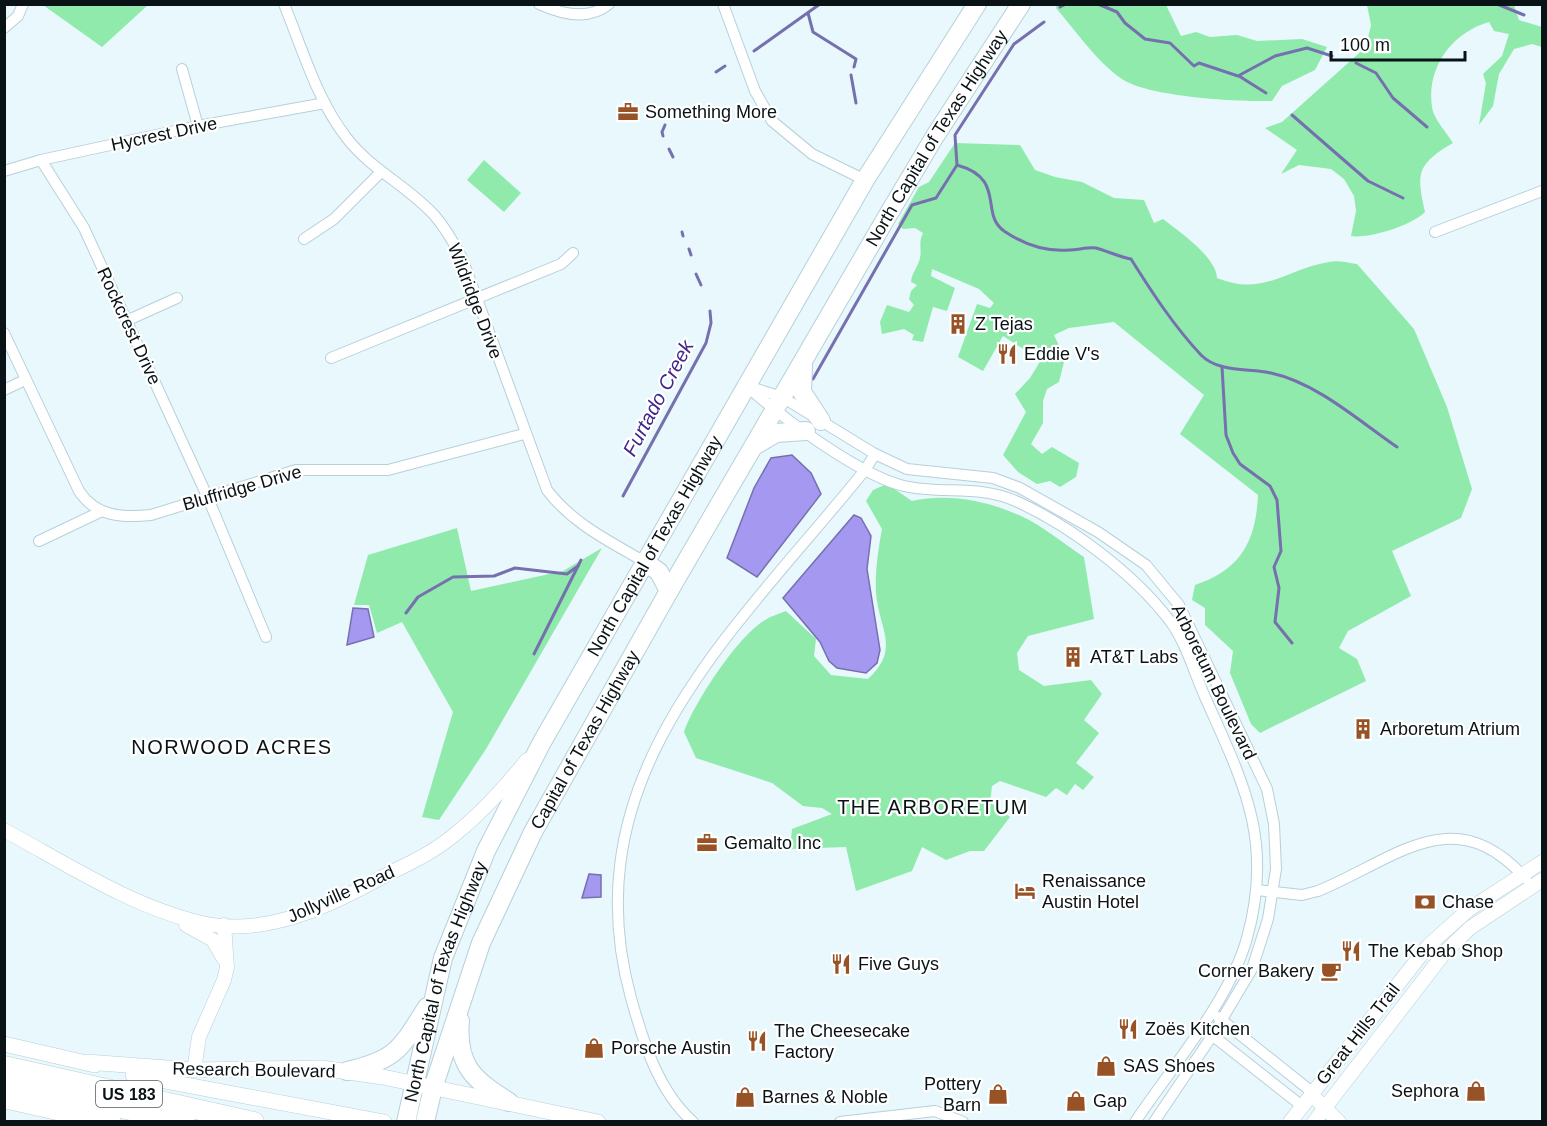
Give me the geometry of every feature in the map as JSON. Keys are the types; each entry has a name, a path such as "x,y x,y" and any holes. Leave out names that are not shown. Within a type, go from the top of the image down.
{"highway":[{"name":"North Capital of Texas Highway","path":"405,1122 443,958 470,885 542,742 865,180 977,4"},
{"name":"North Capital of Texas Highway","path":"778,403 935,136 1021,4"},
{"path":"752,447 776,432 814,426 802,392 804,357"},
{"name":"Capital of Texas Highway","path":"431,1096 480,943 533,832 778,403"},
{"path":"645,562 659,572 669,591"},
{"path":"347,1071 375,1065 399,1050 433,998"},
{"path":"462,999 459,1036 465,1064 487,1088 509,1102"},
{"name":"US 183","path":"4,1066 254,1122"},
{"path":"4,1082 185,1122"},
{"name":"North Capital of Texas Highway","path":"425,1122 431,1096"},
{"path":"4,1098 111,1122"},
{"path":"4,1111 52,1122"}],"main road":[{"name":"Research Boulevard","path":"4,1044 124,1073 384,1122"},
{"name":"Research Boulevard","path":"86,1062 194,1070 321,1068 347,1071 431,1096 509,1102 598,1122"}],"street":[{"path":"4,28 18,16 23,4"},
{"name":"Wildridge Drive","path":"284,4 325,103 346,137 381,172 422,203 449,234 477,299 524,434 547,490 561,508 588,530 645,562"},
{"path":"539,4 574,15 591,13 609,4"},
{"path":"728,6 759,100 772,121 812,154 865,180"},
{"path":"182,69 198,126"},
{"name":"Hycrest Drive","path":"4,171 41,160 198,126 325,103"},
{"name":"Rockcrest Drive","path":"41,160 84,228 208,498 266,637"},
{"path":"304,239 334,219 381,172"},
{"path":"1435,232 1542,191"},
{"path":"331,358 561,264 573,253"},
{"path":"126,321 177,298"},
{"path":"4,333 79,491 86,502 100,512 39,541"},
{"path":"4,390 25,380"},
{"name":"Arboretum Boulevard","path":"747,386 814,426 907,469 993,478 1020,488 1098,532 1146,565 1179,605 1267,789 1276,847 1273,893 1262,941 1252,969 1222,1021 1154,1122"},
{"name":"Arboretum Boulevard","path":"778,403 814,426 865,470 905,486 994,492 1019,503 1085,544 1147,594 1170,622 1189,656 1248,797 1259,857 1257,890 1249,932 1239,960 1211,1011 1135,1122"},
{"name":"Bluffridge Drive","path":"100,512 128,517 151,515 296,470 388,470 524,434"},
{"path":"693,1122 658,1074 637,1018 621,960 617,922 620,882 624,844 633,801 657,740 697,675 865,470 875,454"},
{"name":"Jollyville Road","path":"4,830 84,874 173,915 204,924 259,924 300,916 423,857 454,835 488,804 542,742"},
{"path":"1257,890 1302,895 1318,891 1422,842 1441,837 1481,843 1505,857 1532,880"},
{"name":"Great Hills Trail","path":"1314,1122 1446,951 1470,928 1532,880 1542,862"},
{"name":"Great Hills Trail","path":"1290,1122 1428,946 1468,910 1532,880"},
{"path":"173,915 179,921 213,940 227,967"},
{"path":"194,1070 199,1037 224,980 227,967 224,925"},
{"path":"1211,1011 1312,1092 1323,1109 1339,1122"},
{"path":"1201,1026 1302,1106 1323,1109"},
{"path":"840,1122 935,1111 963,1122"}],"green space":[{"path":"43,5 148,5 102,47"},
{"path":"1057,5 1166,5 1181,36 1196,32 1210,37 1237,35 1257,41 1302,39 1327,47 1315,70 1282,86 1272,101 1238,101 1172,94 1135,85 1122,79 1095,55 1056,8"},
{"path":"1367,5 1514,5 1519,20 1542,27 1542,47 1532,44 1514,49 1499,74 1493,106 1479,125 1486,83 1483,74 1502,56 1509,34 1494,31 1489,22 1464,34 1454,43 1438,65 1431,92 1435,116 1453,143 1432,157 1422,171 1420,179 1425,212 1411,222 1390,230 1351,236 1356,211 1354,196 1344,179 1331,169 1299,165 1281,174 1297,150 1265,128 1282,122 1366,47 1371,25"},
{"path":"955,143 1020,145 1035,170 1055,177 1082,182 1114,198 1144,200 1154,223 1163,219 1187,238 1211,262 1217,278 1234,283 1262,283 1332,261 1357,264 1414,329 1447,407 1472,489 1461,518 1392,551 1411,596 1348,631 1339,648 1357,659 1366,681 1260,733 1251,724 1230,673 1233,651 1205,625 1205,608 1192,600 1195,585 1224,571 1243,552 1254,527 1258,495 1180,434 1204,395 1114,322 1069,328 1054,335 1065,358 1059,382 1047,389 1043,401 1043,423 1031,444 1042,454 1052,447 1079,463 1076,477 1060,487 1050,481 1037,484 1018,472 1003,455 1026,412 1015,394 1030,378 1041,360 1003,336 983,371 958,357 977,304 990,308 994,303 979,289 932,269 931,276 955,288 947,311 933,307 923,342 912,340 914,335 904,329 882,334 880,322 887,305 909,312 914,305 909,299 911,291 917,285 911,282 920,258 923,233 915,228 903,229 898,224 919,187 929,182"},
{"path":"484,160 521,193 504,212 467,180"},
{"path":"887,484 912,501 954,498 995,506 1037,525 1084,557 1094,619 1028,636 1017,653 1019,670 1044,686 1091,680 1102,694 1084,720 1099,733 1076,763 1094,777 1083,790 1075,784 1067,795 1056,788 1046,797 1000,781 992,786 990,802 1010,817 984,851 970,851 946,860 922,847 912,871 856,891 846,847 790,849 792,829 832,814 822,808 803,806 772,783 696,758 684,732 707,688 742,640 765,620 786,611 816,639 814,656 831,675 868,679 878,668 884,658 886,648 876,593 877,561 882,529 866,501 873,490"},
{"path":"457,528 471,591 563,571 602,548 486,749 439,820 422,817 453,712 402,622 377,633 369,605 354,605 368,555"}],"shaded area":[{"path":"792,455 811,473 821,494 757,577 727,558 754,488 771,458"},
{"path":"854,515 861,518 871,536 867,569 880,650 877,663 866,673 837,668 829,661 820,642 783,598"},
{"path":"353,608 368,609 374,637 347,645"},
{"path":"589,874 601,875 601,897 582,898"}],"waterway":[{"name":"Furtado Creek","path":"754,51 820,4"},
{"path":"1060,7 1066,4"},
{"path":"1098,4 1117,12 1125,23 1145,39 1170,43 1194,66 1199,63 1238,76 1275,56 1307,48 1332,56"},
{"path":"1497,4 1524,15"},
{"path":"808,13 813,32 856,59 854,67"},
{"path":"957,165 955,135 1014,44 1044,22"},
{"path":"1356,63 1376,73 1393,98 1427,127"},
{"name":"Furtado Creek","path":"716,72 725,66"},
{"path":"851,75 856,103"},
{"path":"1239,76 1266,93"},
{"path":"1292,115 1368,181 1403,198"},
{"name":"Furtado Creek","path":"663,136 665,125"},
{"name":"Furtado Creek","path":"669,149 673,157"},
{"path":"813,379 912,205 936,198 957,165 972,171 982,179 990,196 993,215 997,224 1004,231 1019,240 1043,248 1060,250 1096,248 1131,259 1173,321 1208,361 1234,369 1271,373 1305,385 1337,404 1397,447"},
{"name":"Furtado Creek","path":"682,232 683,236"},
{"name":"Furtado Creek","path":"689,249 691,255"},
{"name":"Furtado Creek","path":"696,274 701,285"},
{"name":"Furtado Creek","path":"623,496 706,343 711,323 710,311"},
{"path":"1222,367 1226,435 1233,453 1240,464 1270,486 1277,500 1281,551 1274,567 1279,588 1275,622 1292,643"},
{"name":"Furtado Creek","path":"534,654 581,560"},
{"path":"406,613 418,597 453,577 494,576 515,568 567,574 578,566"}],"place":[{"name":"Something More","path":"628,112"},
{"name":"Z Tejas","path":"958,324"},
{"name":"Eddie V's","path":"1007,354"},
{"name":"AT&T Labs","path":"1073,657"},
{"name":"Arboretum Atrium","path":"1363,729"},
{"name":"Gemalto Inc","path":"707,843"},
{"name":"Renaissance Austin Hotel","path":"1025,891"},
{"name":"Chase","path":"1425,902"},
{"name":"The Kebab Shop","path":"1351,951"},
{"name":"Five Guys","path":"841,964"},
{"name":"Corner Bakery","path":"1331,971"},
{"name":"Zoës Kitchen","path":"1128,1029"},
{"name":"The Cheesecake Factory","path":"757,1041"},
{"name":"Porsche Austin","path":"594,1048"},
{"name":"SAS Shoes","path":"1106,1066"},
{"name":"Sephora","path":"1476,1091"},
{"name":"Pottery Barn","path":"998,1094"},
{"name":"Barnes & Noble","path":"745,1097"},
{"name":"Gap","path":"1076,1101"}],"district":[{"name":"NORWOOD ACRES","path":"232,747"},
{"name":"THE ARBORETUM","path":"933,807"}]}
